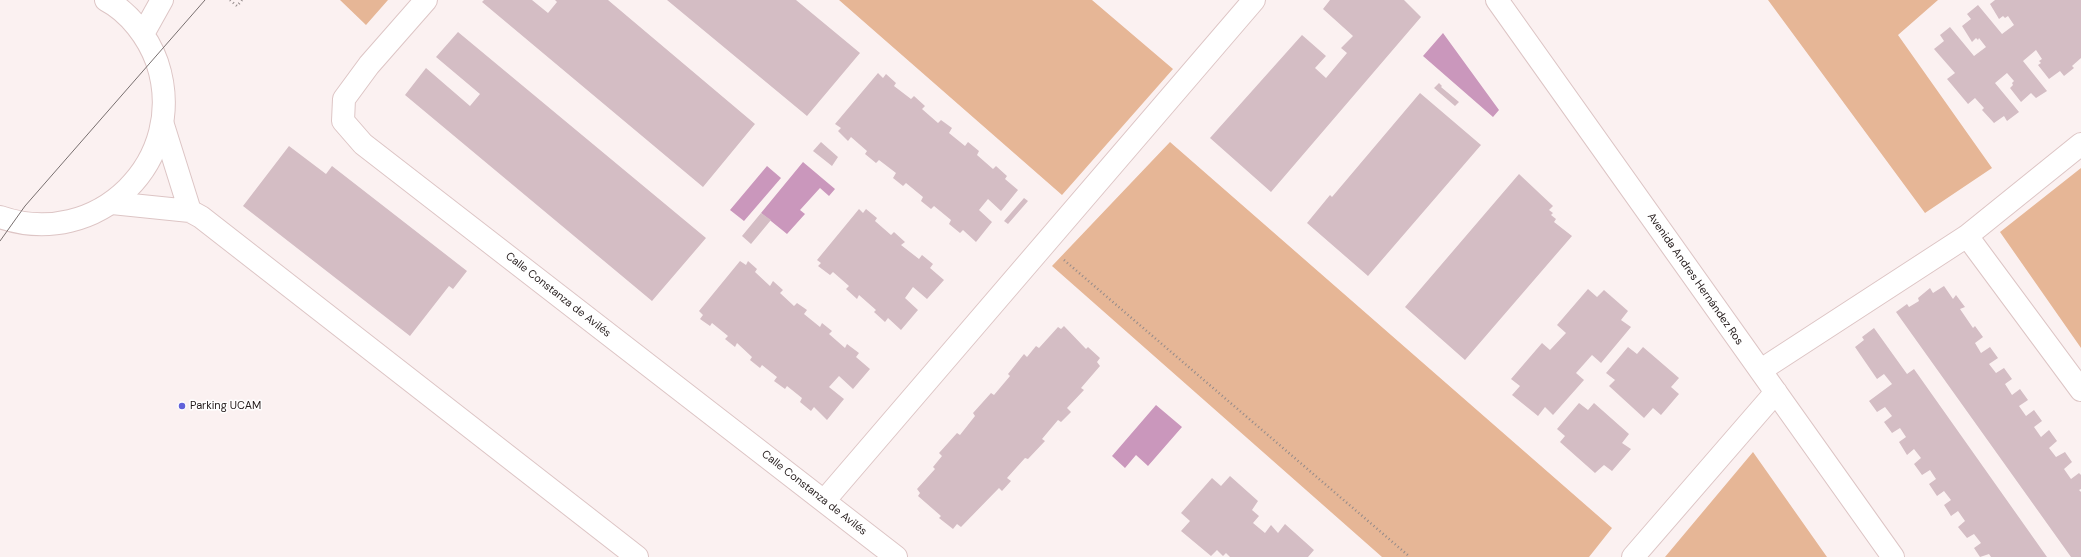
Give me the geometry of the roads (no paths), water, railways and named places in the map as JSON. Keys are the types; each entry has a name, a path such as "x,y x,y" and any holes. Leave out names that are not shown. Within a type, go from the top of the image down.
{"street":[{"path":"0,217 31,224 73,221 112,203 135,182 153,155 163,125 165,101 162,78 155,55 143,34 116,6 106,0"},
{"path":"143,34 162,0"},
{"name":"Calle Constanza de Avilés","path":"426,0 369,65 344,99 343,121 363,144 896,557"},
{"path":"824,501 1254,0"},
{"name":"Avenida Andres Hernández Ros","path":"1497,0 1893,557"},
{"path":"163,125 190,211"},
{"path":"1761,370 1967,236 2081,144"},
{"path":"112,203 190,211 201,217 637,557"},
{"path":"1967,236 2081,390"},
{"path":"1633,557 1776,392"}],"tram line":[{"path":"0,241 25,206 205,0"}],"place":[{"name":"Parking UCAM","path":"182,406"}]}
